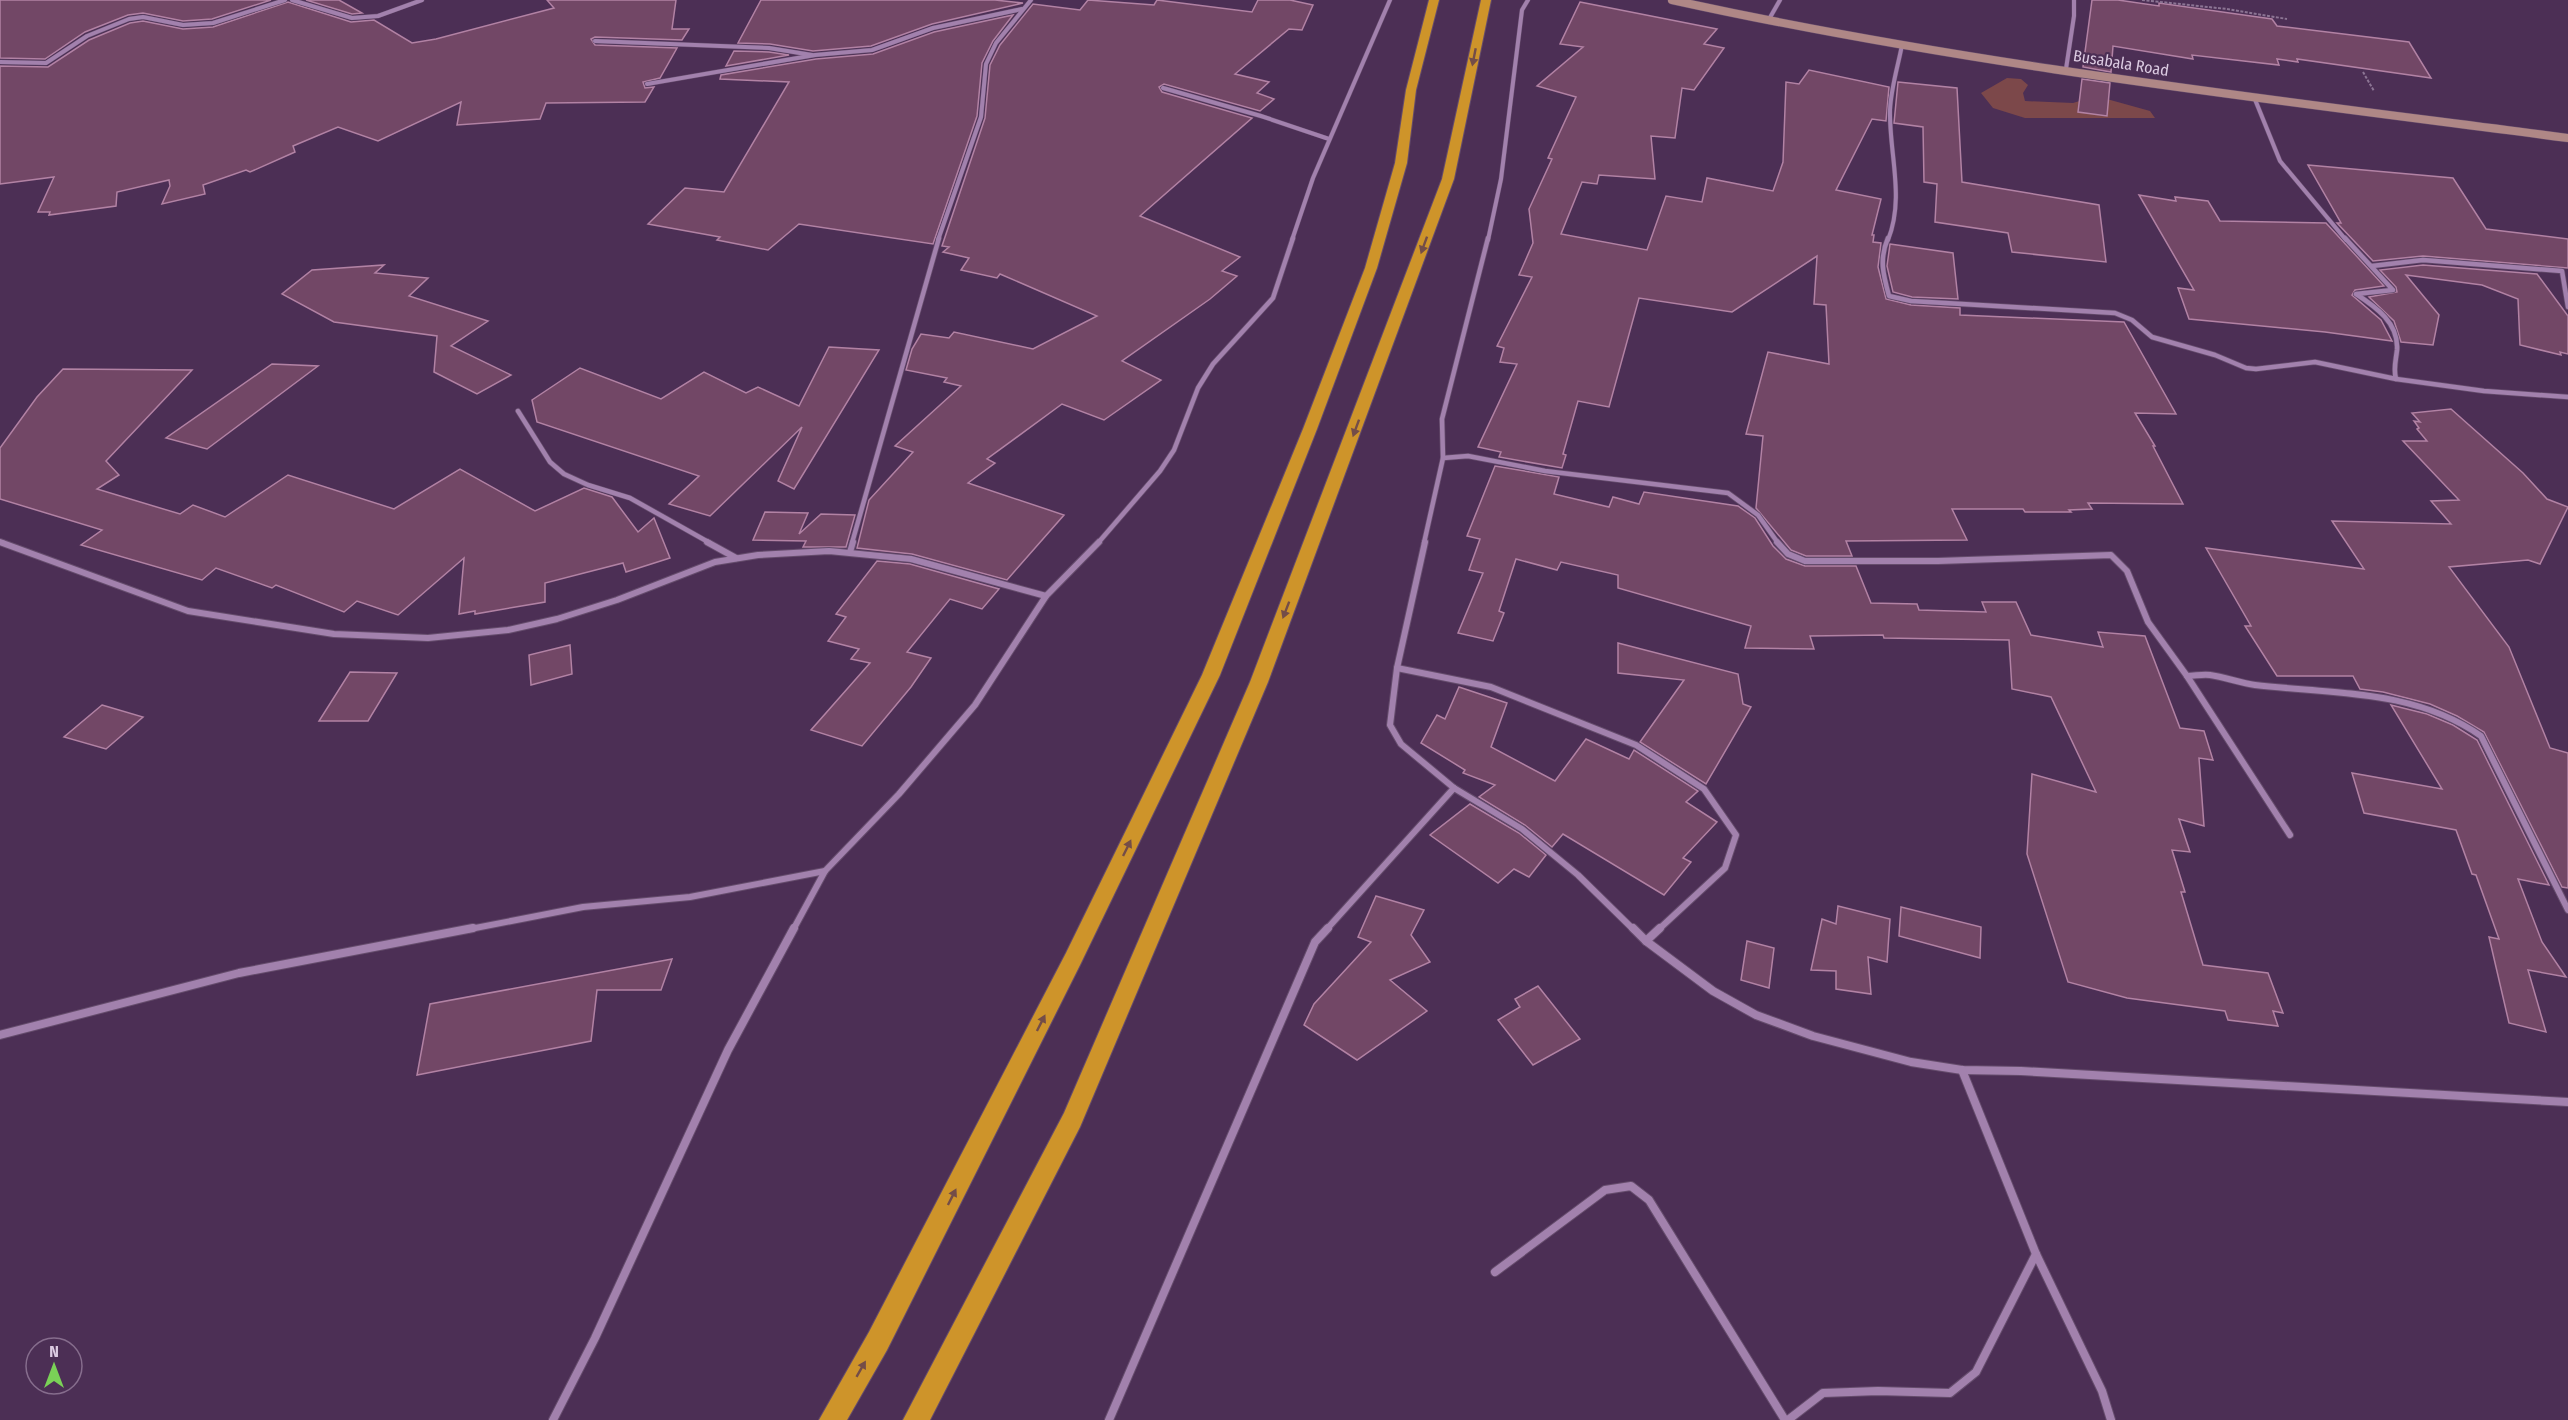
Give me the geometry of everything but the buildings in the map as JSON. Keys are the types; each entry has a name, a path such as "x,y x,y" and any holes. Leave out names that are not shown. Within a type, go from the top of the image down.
{"highway":[{"path":"832,1420 878,1341 1074,959 1211,675 1310,429 1371,268 1401,163 1411,90 1434,0"},
{"path":"916,1420 1072,1120 1258,682 1351,442 1448,179 1486,0"}],"street":[{"path":"0,62 46,63 87,36 129,19 143,17 183,26 213,23 285,0"},
{"path":"292,0 352,18 378,16 422,0"},
{"path":"850,552 944,220 981,117 986,64 996,43 1031,0"},
{"path":"553,1420 595,1338 728,1050 825,871 899,794 975,705 1046,596 1087,556 1160,471 1174,450 1198,388 1213,364 1273,298 1313,178 1390,0"},
{"path":"1528,0 1522,10 1501,179 1479,279 1442,419 1443,458 1397,668 1390,725 1401,744 1454,788 1522,829 1578,875 1646,941 1713,991 1756,1015 1813,1036 1911,1062 1962,1070 2568,1102"},
{"name":"Busabala Road","path":"1672,0 1768,21 1902,45 2254,97 2568,138"},
{"path":"1768,21 1780,0"},
{"path":"2066,69 2074,16 2074,0"},
{"path":"647,84 815,55 872,50 933,27 1022,9"},
{"path":"595,41 769,48 815,55"},
{"path":"1902,45 1890,109 1896,181 1892,229 1882,253 1882,271 1889,296 1911,301 2115,313 2132,320 2152,337 2215,354 2246,368 2256,369 2315,362 2396,379 2568,397"},
{"path":"1162,88 1261,116 1329,139"},
{"path":"2254,97 2280,161 2338,232 2393,290 2356,294 2388,318 2396,336 2398,350 2393,369 2396,379"},
{"path":"2372,266 2423,260 2562,271 2568,307"},
{"path":"518,411 550,462 564,474 588,485 630,498 737,559"},
{"path":"1443,458 1468,456 1545,471 1728,493 1743,499 1749,509 1762,519 1781,550 1792,558 1805,561 1938,561 2111,555 2122,563 2130,575 2137,602 2290,835"},
{"path":"0,542 188,611 334,634 428,639 508,630 557,619 617,600 715,562 758,555 829,551 911,559 1046,596"},
{"path":"1397,668 1491,687 1636,745 1704,789 1736,835 1725,868 1646,941"},
{"path":"2187,676 2210,675 2236,682 2383,698 2432,708 2470,726 2481,736 2568,910"},
{"path":"1109,1420 1315,942 1454,788"},
{"path":"0,1035 240,973 583,907 690,897 825,871"},
{"path":"1962,1070 2036,1254 2102,1391 2111,1420"},
{"path":"1494,1272 1605,1190 1631,1186 1649,1200 1787,1420 1823,1393 1878,1390 1950,1393 1976,1372 2036,1254"}],"path":[{"path":"2142,0 2227,9 2287,19"}],"shaded area":[{"path":"2007,78 2021,79 2028,85 2023,93 2025,101 2073,103 2096,96 2150,111 2155,118 2025,118 1993,108 1981,93"}]}
